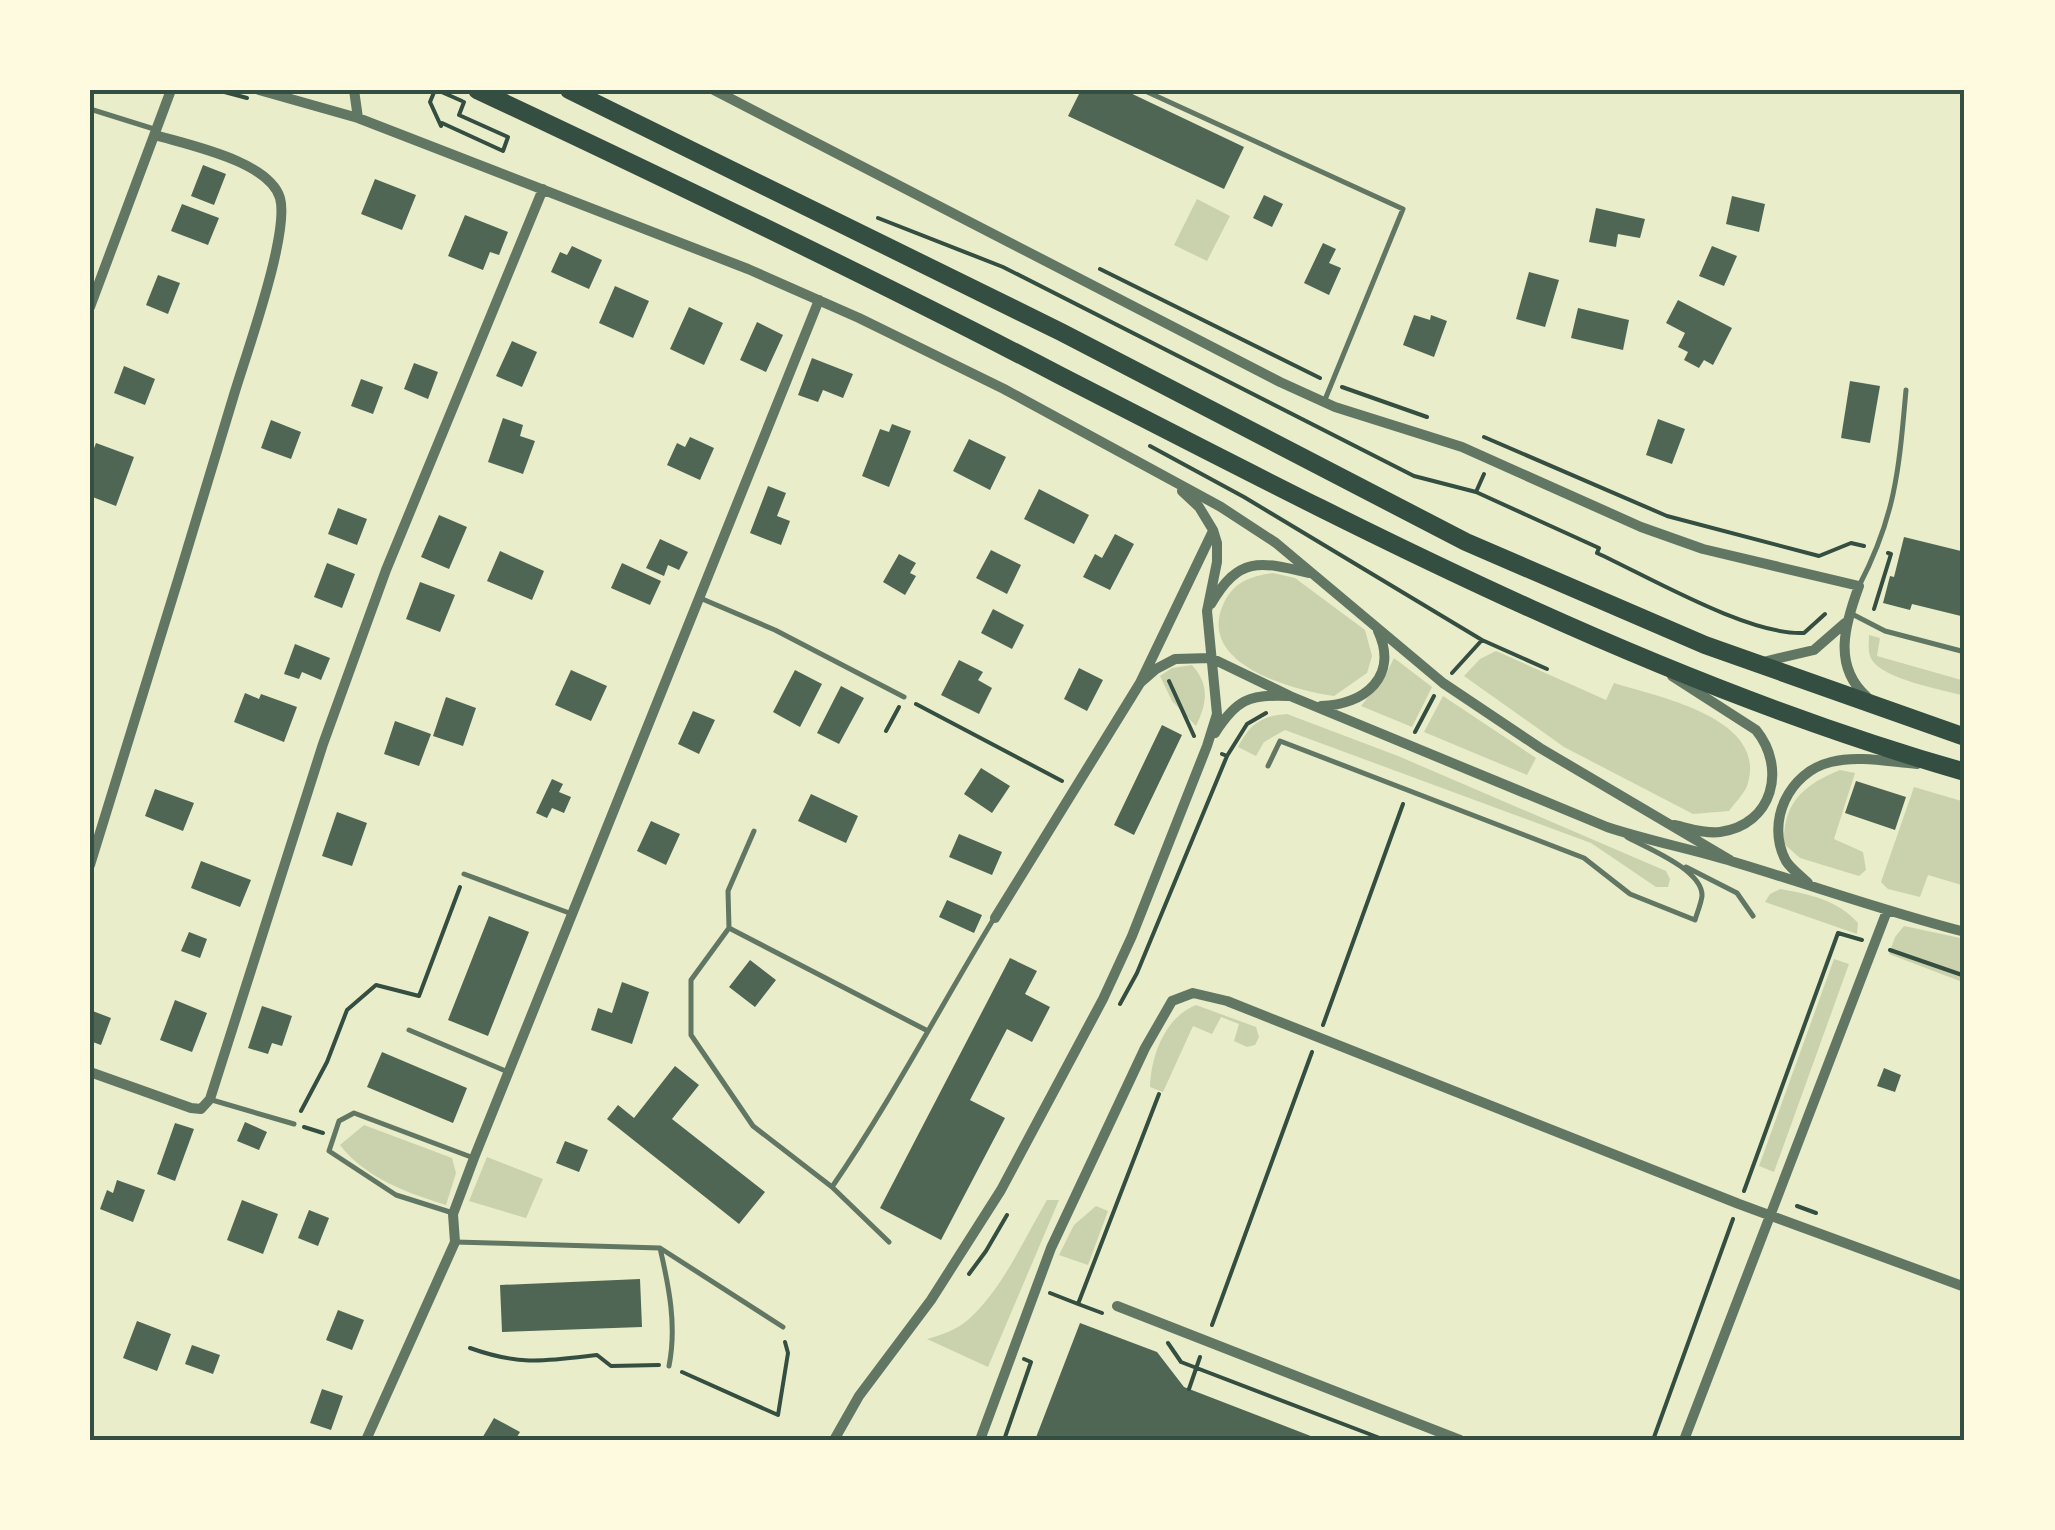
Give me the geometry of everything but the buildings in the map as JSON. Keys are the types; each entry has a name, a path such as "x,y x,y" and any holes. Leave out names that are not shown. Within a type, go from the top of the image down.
{"main road":[{"path":"570,90 1061,332 1466,542 1584,596 1754,663 1965,736"},
{"path":"470,96 926,307 1451,573 1637,654 1807,720 1965,772"}],"street":[{"path":"90,307 171,90"},
{"path":"258,90 358,118 543,189 819,300 1004,388 1221,507 1276,543 1444,683 1540,748 1730,860"},
{"path":"354,90 358,118"},
{"path":"714,90 1324,402 1490,460 1641,527 1704,549 1859,586 1847,618 1844,666 1858,689 1879,708"},
{"path":"90,865 198,522 268,282 282,220 274,185 260,174 245,164 156,132"},
{"path":"90,1072 191,1108 201,1108 210,1099 322,744 386,570 543,189"},
{"path":"366,1440 455,1242 453,1214 474,1158 819,300"},
{"path":"834,1440 858,1396 940,1287 1002,1190 1110,983 1207,746 1217,714 1207,611 1217,562 1213,530 1199,507 1170,480"},
{"path":"995,918 1140,683 1213,530"},
{"path":"1207,611 1224,580 1238,568 1256,563 1315,574"},
{"path":"1754,663 1814,650 1847,618"},
{"path":"1315,706 1343,706 1371,687 1385,660 1385,646 1376,626"},
{"path":"1637,654 1756,730 1766,742 1774,769 1768,798 1761,810 1738,828 1710,833 1664,822"},
{"path":"1140,683 1175,660 1211,658 1290,696 1607,827 1965,932"},
{"path":"1207,746 1225,717 1239,704 1256,695 1290,696"},
{"path":"1812,887 1788,864 1778,833 1785,798 1805,774 1835,761 1940,765"},
{"path":"1684,1440 1887,912"},
{"path":"980,1440 1051,1248 1145,1048 1172,1000 1193,993 1227,1001 1739,1204 1965,1287"},
{"path":"1115,1311 1206,1341 1460,1440"}],"lane":[{"path":"1143,90 1403,209 1324,402"},
{"path":"90,109 156,132"},
{"path":"1859,586 1888,526 1899,471 1906,390"},
{"path":"700,598 775,630 904,697"},
{"path":"1847,618 1965,652"},
{"path":"1268,766 1280,741 1584,858 1630,894 1694,920 1702,894 1698,882 1678,864"},
{"path":"1607,827 1738,892 1753,916"},
{"path":"754,831 728,891 729,928 691,980 691,1035 753,1126 832,1187 889,1242"},
{"path":"464,874 572,914"},
{"path":"832,1187 880,1118 926,1030 995,918"},
{"path":"729,928 926,1030"},
{"path":"408,1030 508,1072"},
{"path":"210,1099 294,1124"},
{"path":"453,1214 396,1195 329,1151 338,1121 354,1114 474,1158"},
{"path":"455,1242 660,1248 782,1328"},
{"path":"660,1248 674,1344 669,1366"}],"path":[{"path":"452,97 436,90 430,102 442,124 503,151 508,137 459,115 470,96"},
{"path":"432,147 442,124"},
{"path":"877,217 1003,268 1414,476 1476,492 1599,548 1597,552 1696,601 1783,634 1804,634 1824,614"},
{"path":"1086,262 1331,383 1442,422"},
{"path":"1480,436 1667,516 1819,556 1851,542 1891,554 1870,623"},
{"path":"1476,492 1490,460"},
{"path":"1163,665 1196,741 1227,756 1247,724 1270,711"},
{"path":"886,731 904,697 1075,788"},
{"path":"1189,1389 1408,790"},
{"path":"333,1136 294,1124 327,1062 347,1010 376,985 419,996 464,874"},
{"path":"1653,1440 1838,932 1965,976"},
{"path":"1078,1304 1159,1094"},
{"path":"1044,1307 1050,1293 1078,1304 1115,1311"},
{"path":"1004,1440 1031,1362 1020,1356 1028,1335 1019,1331"},
{"path":"1164,1336 1181,1362 1385,1440"}],"green space":[{"path":"1197,199 1230,216 1207,261 1174,245"},
{"path":"1273,573 1295,578 1365,630 1372,656 1367,673 1334,696 1295,688 1253,670 1223,643 1219,626 1227,597 1243,582"},
{"path":"1869,635 1880,638 1877,656 1965,681 1965,696 1914,683 1878,667 1869,654"},
{"path":"1496,651 1606,700 1614,683 1706,714 1727,727 1742,743 1750,763 1746,789 1729,811 1693,814 1564,747 1464,676 1480,659"},
{"path":"1394,658 1432,687 1412,727 1361,706"},
{"path":"1192,665 1205,694 1196,726 1172,701 1160,676 1172,668"},
{"path":"1443,696 1536,758 1527,775 1424,732"},
{"path":"1287,714 1398,756 1666,871 1668,887 1656,887 1591,843 1285,730 1264,742 1256,756 1238,747 1257,723"},
{"path":"1840,770 1855,773 1834,839 1863,852 1866,870 1859,876 1800,858 1784,844 1787,817 1798,797"},
{"path":"1914,787 1965,802 1965,886 1928,875 1920,897 1888,889 1881,882"},
{"path":"1780,889 1832,903 1858,923 1857,934 1765,902"},
{"path":"1904,926 1965,939 1965,983 1889,954"},
{"path":"1834,959 1849,964 1774,1172 1759,1166"},
{"path":"1196,1005 1256,1027 1259,1037 1255,1045 1247,1047 1234,1041 1239,1024 1221,1017 1212,1034 1193,1026 1163,1092 1150,1087 1153,1063 1168,1028"},
{"path":"364,1125 452,1158 456,1173 446,1205 388,1183 350,1157 340,1145"},
{"path":"487,1157 543,1179 526,1218 469,1201"},
{"path":"1047,1200 1059,1200 988,1367 927,1339 959,1326 981,1307 1003,1278"},
{"path":"1096,1206 1108,1211 1088,1265 1059,1255 1074,1225"}]}
